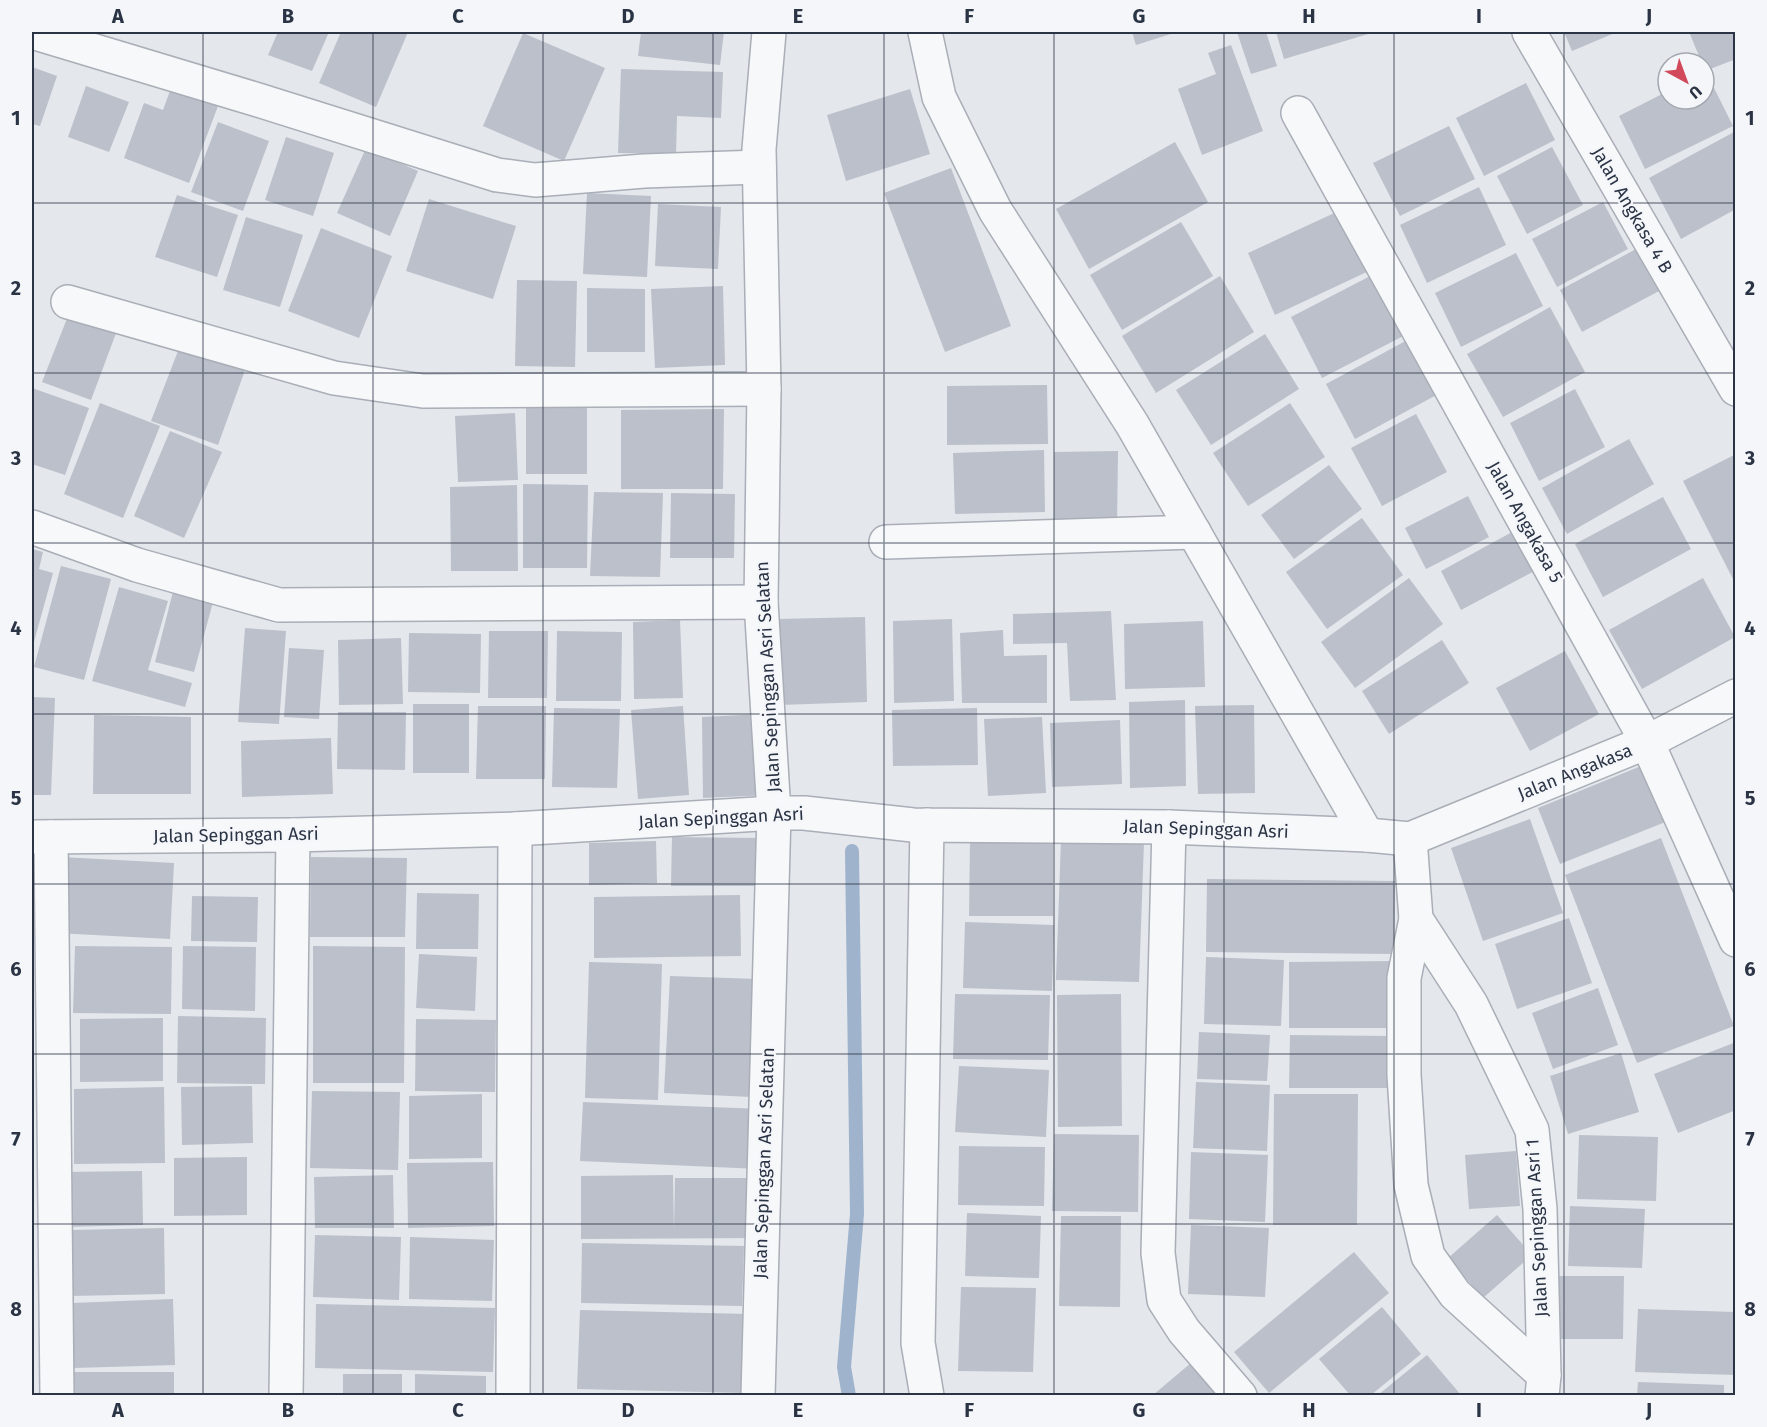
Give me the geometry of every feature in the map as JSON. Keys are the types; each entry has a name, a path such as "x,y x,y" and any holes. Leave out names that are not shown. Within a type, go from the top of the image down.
{"street":[{"path":"32,32 497,175 535,180 644,171 759,167"},
{"name":"Jalan Sepinggan Asri Selatan","path":"758,1395 789,813 761,602 764,389 759,149 769,32"},
{"path":"925,32 939,97 995,210 1132,424 1367,835"},
{"name":"Jalan Angkasa 4 B","path":"1529,32 1736,389"},
{"name":"Jalan Angakasa 5","path":"1298,113 1647,742 1736,940"},
{"path":"68,302 334,378 423,390 764,389"},
{"path":"32,527 137,566 279,605 761,602"},
{"path":"886,542 1194,532"},
{"name":"Jalan Angakasa","path":"1410,839 1647,742 1736,696"},
{"name":"Jalan Sepinggan Asri","path":"41,837 293,835 515,829 789,813 920,825 1169,827 1367,835 1410,839"},
{"path":"920,825 918,1343 927,1395"},
{"path":"1169,827 1158,1253 1164,1300 1184,1331 1240,1395"},
{"path":"513,1395 515,829"},
{"path":"286,1395 293,835"},
{"path":"41,837 57,1395"},
{"name":"Jalan Sepinggan Asri 1","path":"1410,839 1416,919 1471,1005 1533,1130 1539,1209 1543,1385"},
{"path":"1416,919 1404,978 1404,1075 1411,1185 1428,1256 1455,1294 1543,1385"}],"building":[{"path":"278,32 329,32 312,71 268,55"},
{"path":"341,32 408,32 376,107 319,83"},
{"path":"641,32 724,32 720,65 638,56"},
{"path":"1132,32 1177,32 1136,45"},
{"path":"1237,32 1266,32 1277,66 1251,74"},
{"path":"1276,32 1375,32 1284,59"},
{"path":"1564,32 1617,32 1572,51"},
{"path":"1689,32 1736,32 1736,59 1716,67 1716,51 1697,51"},
{"path":"523,33 605,68 564,161 483,126"},
{"path":"1231,45 1263,131 1202,155 1178,89 1216,74 1208,53"},
{"path":"32,67 57,76 40,126 32,124"},
{"path":"621,69 723,72 721,118 677,116 676,154 618,153"},
{"path":"1526,83 1555,140 1484,176 1456,118"},
{"path":"86,86 129,102 109,152 68,137"},
{"path":"171,88 218,106 189,183 124,158 144,103 163,110"},
{"path":"910,89 930,154 846,181 827,115"},
{"path":"1716,92 1733,126 1645,169 1619,116 1656,97 1656,111 1716,111"},
{"path":"218,122 269,141 243,211 191,192"},
{"path":"1449,126 1475,179 1400,216 1373,163"},
{"path":"1734,132 1736,209 1681,239 1649,178"},
{"path":"286,137 334,153 313,216 265,200"},
{"path":"1175,142 1208,202 1089,269 1056,209"},
{"path":"1552,147 1583,205 1527,234 1497,176"},
{"path":"366,148 418,171 390,236 337,213"},
{"path":"951,168 1011,326 945,352 884,193"},
{"path":"1479,187 1506,245 1427,283 1400,225"},
{"path":"587,193 651,196 647,277 583,274"},
{"path":"177,195 238,215 217,277 155,257"},
{"path":"429,199 516,226 493,299 406,271"},
{"path":"1603,202 1628,249 1557,287 1532,239"},
{"path":"658,204 721,207 718,269 655,266"},
{"path":"1343,209 1371,270 1275,315 1248,253"},
{"path":"246,217 303,235 280,307 223,290"},
{"path":"1181,222 1213,276 1122,330 1090,275"},
{"path":"321,228 392,256 359,338 288,311"},
{"path":"1638,248 1661,290 1582,332 1560,290"},
{"path":"1516,253 1543,306 1461,347 1435,293"},
{"path":"1380,271 1411,332 1322,378 1291,317"},
{"path":"1220,276 1254,332 1156,393 1122,336"},
{"path":"517,280 577,281 575,367 515,366"},
{"path":"723,286 725,365 655,368 651,289"},
{"path":"587,288 645,289 645,352 587,352"},
{"path":"1550,307 1585,372 1503,417 1467,354"},
{"path":"70,311 118,328 91,400 42,382"},
{"path":"1265,334 1299,389 1211,445 1176,390"},
{"path":"1413,337 1442,392 1355,439 1326,384"},
{"path":"183,338 248,362 218,445 151,421"},
{"path":"1047,385 1048,444 947,445 947,386"},
{"path":"32,388 89,408 65,475 32,464"},
{"path":"1575,389 1605,447 1539,481 1510,423"},
{"path":"587,401 587,474 526,474 526,402"},
{"path":"100,403 160,426 123,518 64,494"},
{"path":"1290,403 1325,457 1248,506 1213,453"},
{"path":"724,409 723,489 621,489 621,410"},
{"path":"515,413 518,480 458,482 455,416"},
{"path":"1416,414 1447,472 1382,506 1351,448"},
{"path":"170,431 222,452 184,538 134,516"},
{"path":"1629,439 1654,484 1567,534 1542,488"},
{"path":"1044,450 1045,512 955,514 953,453"},
{"path":"1118,451 1117,529 1054,530 1054,452"},
{"path":"1736,454 1736,585 1683,481"},
{"path":"1329,465 1362,509 1294,559 1261,515"},
{"path":"523,484 588,485 587,568 523,568"},
{"path":"517,485 518,571 451,571 450,487"},
{"path":"594,492 663,493 660,577 590,576"},
{"path":"671,493 735,494 734,558 670,558"},
{"path":"1468,496 1489,537 1426,569 1405,528"},
{"path":"1663,497 1691,549 1603,597 1575,544"},
{"path":"1362,518 1403,575 1327,629 1286,572"},
{"path":"1523,526 1544,566 1461,610 1441,571"},
{"path":"32,549 43,552 39,569 53,573 32,649"},
{"path":"61,566 111,579 84,680 34,667"},
{"path":"1409,578 1443,624 1355,688 1321,642"},
{"path":"1703,578 1735,637 1642,689 1609,630"},
{"path":"176,580 216,591 194,672 155,662"},
{"path":"119,587 168,601 148,670 192,683 185,707 92,681"},
{"path":"1111,611 1116,700 1070,701 1067,643 1013,644 1013,614"},
{"path":"865,617 867,702 779,705 777,619"},
{"path":"952,619 954,701 894,703 893,621"},
{"path":"680,620 683,698 634,699 633,622"},
{"path":"1203,621 1205,687 1125,689 1124,624"},
{"path":"245,628 286,631 279,724 238,722"},
{"path":"1003,630 1004,656 1047,655 1047,703 962,703 960,633"},
{"path":"489,631 548,631 547,698 488,698"},
{"path":"557,631 622,632 621,701 556,701"},
{"path":"409,633 481,634 480,693 408,692"},
{"path":"401,638 403,704 339,705 338,640"},
{"path":"1442,640 1469,683 1389,734 1362,691"},
{"path":"289,648 324,650 319,719 284,717"},
{"path":"1565,651 1599,714 1530,751 1496,688"},
{"path":"32,697 55,698 51,795 32,795"},
{"path":"1185,700 1186,786 1130,788 1129,702"},
{"path":"413,704 469,704 469,773 413,773"},
{"path":"1254,705 1255,793 1198,794 1195,706"},
{"path":"478,706 546,706 545,779 476,779"},
{"path":"683,706 689,795 638,799 631,710"},
{"path":"554,708 620,709 617,788 552,787"},
{"path":"977,708 978,765 893,766 892,710"},
{"path":"338,712 406,712 405,770 337,769"},
{"path":"765,714 768,795 703,798 702,717"},
{"path":"94,715 191,717 191,794 93,794"},
{"path":"1042,717 1046,793 988,796 984,719"},
{"path":"1120,720 1122,784 1052,787 1050,723"},
{"path":"331,738 333,794 242,797 241,741"},
{"path":"1646,764 1668,821 1560,864 1538,808"},
{"path":"1530,819 1563,913 1483,941 1451,848"},
{"path":"672,837 759,838 758,886 671,886"},
{"path":"1661,838 1734,1026 1637,1063 1565,875"},
{"path":"970,840 1053,840 1053,916 969,916"},
{"path":"1061,840 1144,842 1139,982 1056,980"},
{"path":"656,841 657,883 589,885 589,843"},
{"path":"61,857 174,863 170,939 56,933"},
{"path":"311,857 407,858 405,937 310,937"},
{"path":"1207,879 1395,881 1394,954 1206,952"},
{"path":"417,893 479,894 478,949 416,949"},
{"path":"740,895 741,956 594,958 594,897"},
{"path":"192,896 258,897 257,942 191,941"},
{"path":"1569,918 1592,983 1517,1009 1495,944"},
{"path":"965,922 1054,925 1052,991 963,988"},
{"path":"75,946 172,947 171,1014 73,1013"},
{"path":"183,946 256,947 255,1011 182,1009"},
{"path":"313,946 405,947 404,1083 313,1083"},
{"path":"419,954 477,957 475,1011 416,1008"},
{"path":"1206,957 1284,960 1281,1026 1204,1024"},
{"path":"1393,961 1393,1028 1289,1028 1289,962"},
{"path":"589,962 662,964 658,1100 585,1098"},
{"path":"670,976 757,979 752,1097 664,1093"},
{"path":"1598,988 1618,1045 1553,1069 1532,1013"},
{"path":"955,994 1050,995 1048,1060 953,1059"},
{"path":"1121,994 1122,1126 1058,1127 1057,995"},
{"path":"178,1016 266,1018 265,1084 177,1083"},
{"path":"163,1018 163,1081 80,1082 80,1019"},
{"path":"416,1019 496,1020 495,1092 415,1091"},
{"path":"1199,1032 1270,1035 1267,1081 1197,1079"},
{"path":"1290,1035 1388,1036 1387,1088 1289,1088"},
{"path":"1736,1042 1736,1110 1678,1133 1654,1074"},
{"path":"1621,1053 1639,1112 1568,1134 1550,1076"},
{"path":"959,1066 1049,1070 1046,1137 955,1132"},
{"path":"1196,1082 1270,1085 1267,1151 1193,1148"},
{"path":"252,1086 253,1143 182,1145 181,1087"},
{"path":"164,1087 165,1163 74,1164 74,1089"},
{"path":"312,1091 400,1092 398,1170 310,1168"},
{"path":"482,1094 482,1158 409,1159 409,1096"},
{"path":"1274,1094 1358,1094 1357,1225 1273,1225"},
{"path":"583,1102 762,1109 759,1169 580,1161"},
{"path":"1054,1134 1139,1135 1138,1212 1052,1211"},
{"path":"1579,1135 1658,1137 1656,1201 1577,1199"},
{"path":"959,1146 1045,1147 1044,1206 958,1205"},
{"path":"1516,1151 1520,1206 1469,1209 1465,1155"},
{"path":"1191,1152 1268,1155 1265,1222 1189,1219"},
{"path":"247,1157 247,1215 174,1216 174,1158"},
{"path":"493,1162 494,1226 408,1228 407,1163"},
{"path":"142,1171 143,1225 63,1227 62,1172"},
{"path":"393,1175 394,1228 315,1228 314,1177"},
{"path":"673,1175 674,1231 675,1178 761,1178 760,1238 581,1239 581,1176"},
{"path":"1570,1206 1645,1209 1642,1268 1568,1266"},
{"path":"967,1213 1041,1216 1039,1278 965,1276"},
{"path":"1497,1215 1532,1255 1483,1298 1448,1258"},
{"path":"1061,1216 1121,1216 1120,1307 1059,1306"},
{"path":"1191,1225 1269,1228 1265,1297 1188,1294"},
{"path":"164,1228 165,1294 71,1296 71,1230"},
{"path":"315,1235 401,1237 399,1300 313,1297"},
{"path":"410,1237 494,1240 492,1301 409,1299"},
{"path":"582,1243 744,1246 742,1306 581,1303"},
{"path":"1354,1252 1389,1293 1269,1393 1234,1352"},
{"path":"1549,1276 1624,1276 1623,1339 1548,1339"},
{"path":"961,1287 1036,1288 1033,1372 958,1371"},
{"path":"173,1299 175,1365 74,1368 72,1303"},
{"path":"316,1304 495,1308 493,1372 315,1368"},
{"path":"1382,1307 1421,1354 1371,1395 1350,1395 1319,1359"},
{"path":"1638,1309 1736,1312 1736,1375 1635,1372"},
{"path":"580,1310 748,1314 745,1393 577,1389"},
{"path":"1427,1355 1461,1395 1378,1395"},
{"path":"1191,1363 1219,1395 1153,1395"},
{"path":"74,1372 174,1372 174,1395 73,1395"},
{"path":"343,1374 402,1374 402,1395 343,1395"},
{"path":"415,1374 486,1376 486,1395 415,1395"},
{"path":"1638,1382 1724,1385 1724,1395 1637,1395"}],"waterway":[{"path":"849,1396 844,1367 857,1214 852,851"}]}
